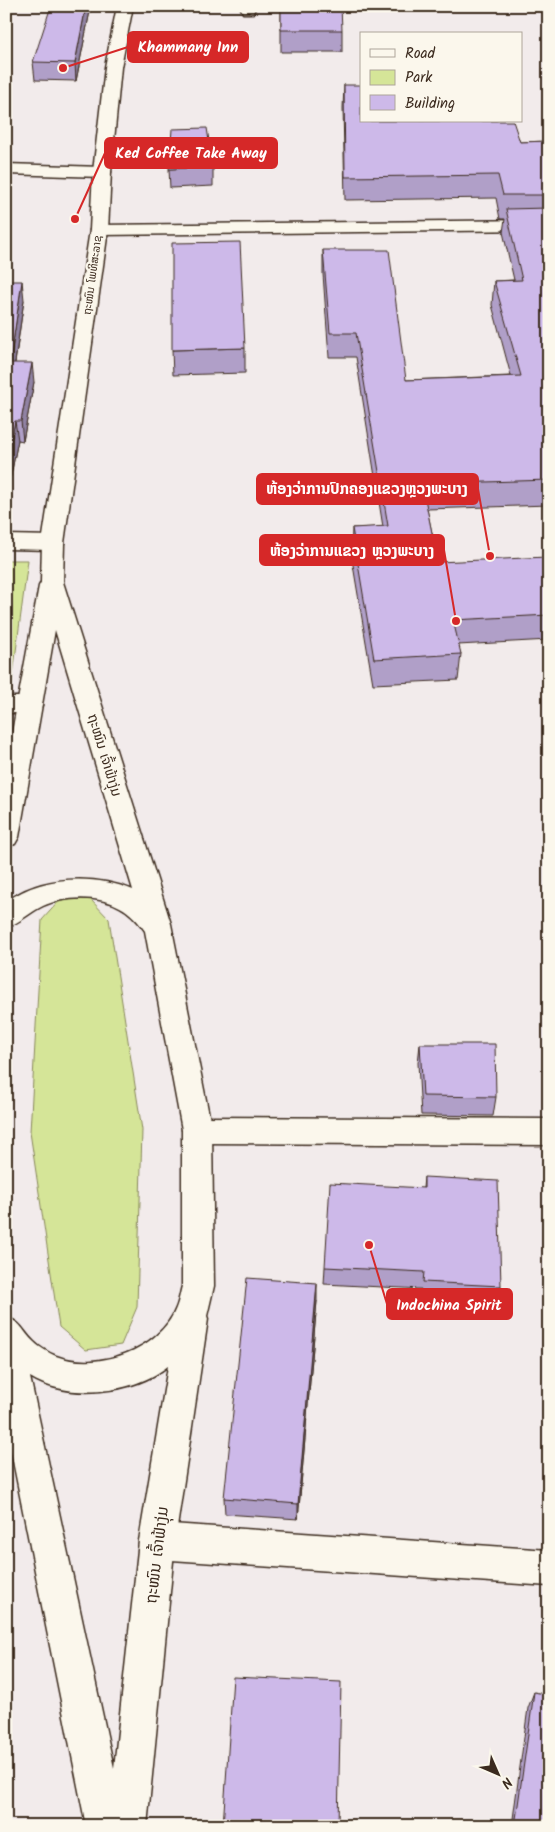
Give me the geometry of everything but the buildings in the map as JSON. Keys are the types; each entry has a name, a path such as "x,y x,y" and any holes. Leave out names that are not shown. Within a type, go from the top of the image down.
{"main road":[{"name":"ຖະໜົນ ໂພທິສະລາຊ","path":"53,542 99,230 102,172 113,67 125,6"},
{"path":"6,169 102,172"},
{"path":"99,230 549,225"},
{"path":"6,542 53,542"},
{"name":"ຖະໜົນ ເຈົ້າຟ້າງຸ່ມ","path":"6,837 18,705 52,582 53,542"},
{"name":"ຖະໜົນ ເຈົ້າຟ້າງຸ່ມ","path":"52,582 158,928 197,1130 198,1286 157,1541 127,1826"},
{"name":"ຖະໜົນ ເຈົ້າຟ້າງຸ່ມ","path":"6,917 13,910 36,897 63,890 93,889 121,896 143,909 158,928"},
{"path":"197,1130 549,1132"},
{"name":"ຖະໜົນ ເຈົ້າຟ້າງຸ່ມ","path":"6,1332 22,1354 49,1370 81,1377 115,1374 147,1362 173,1342 191,1315 198,1286"},
{"path":"6,1341 106,1826"},
{"path":"157,1541 549,1568"}],"green space":[{"path":"6,560 28,560 10,697 6,697"},
{"path":"90,899 109,919 142,1130 137,1307 121,1345 86,1350 59,1327 30,1132 42,920 60,900"}],"place":[{"name":"Khammany Inn","path":"63,68"},
{"name":"Ked Coffee Take Away","path":"75,219"},
{"name":"ຫ້ອງວ່າການປົກຄອງແຂວງຫຼວງພະບາງ","path":"490,556"},
{"name":"ຫ້ອງວ່າການແຂວງ ຫຼວງພະບາງ","path":"456,621"},
{"name":"Indochina Spirit","path":"369,1245"}]}
